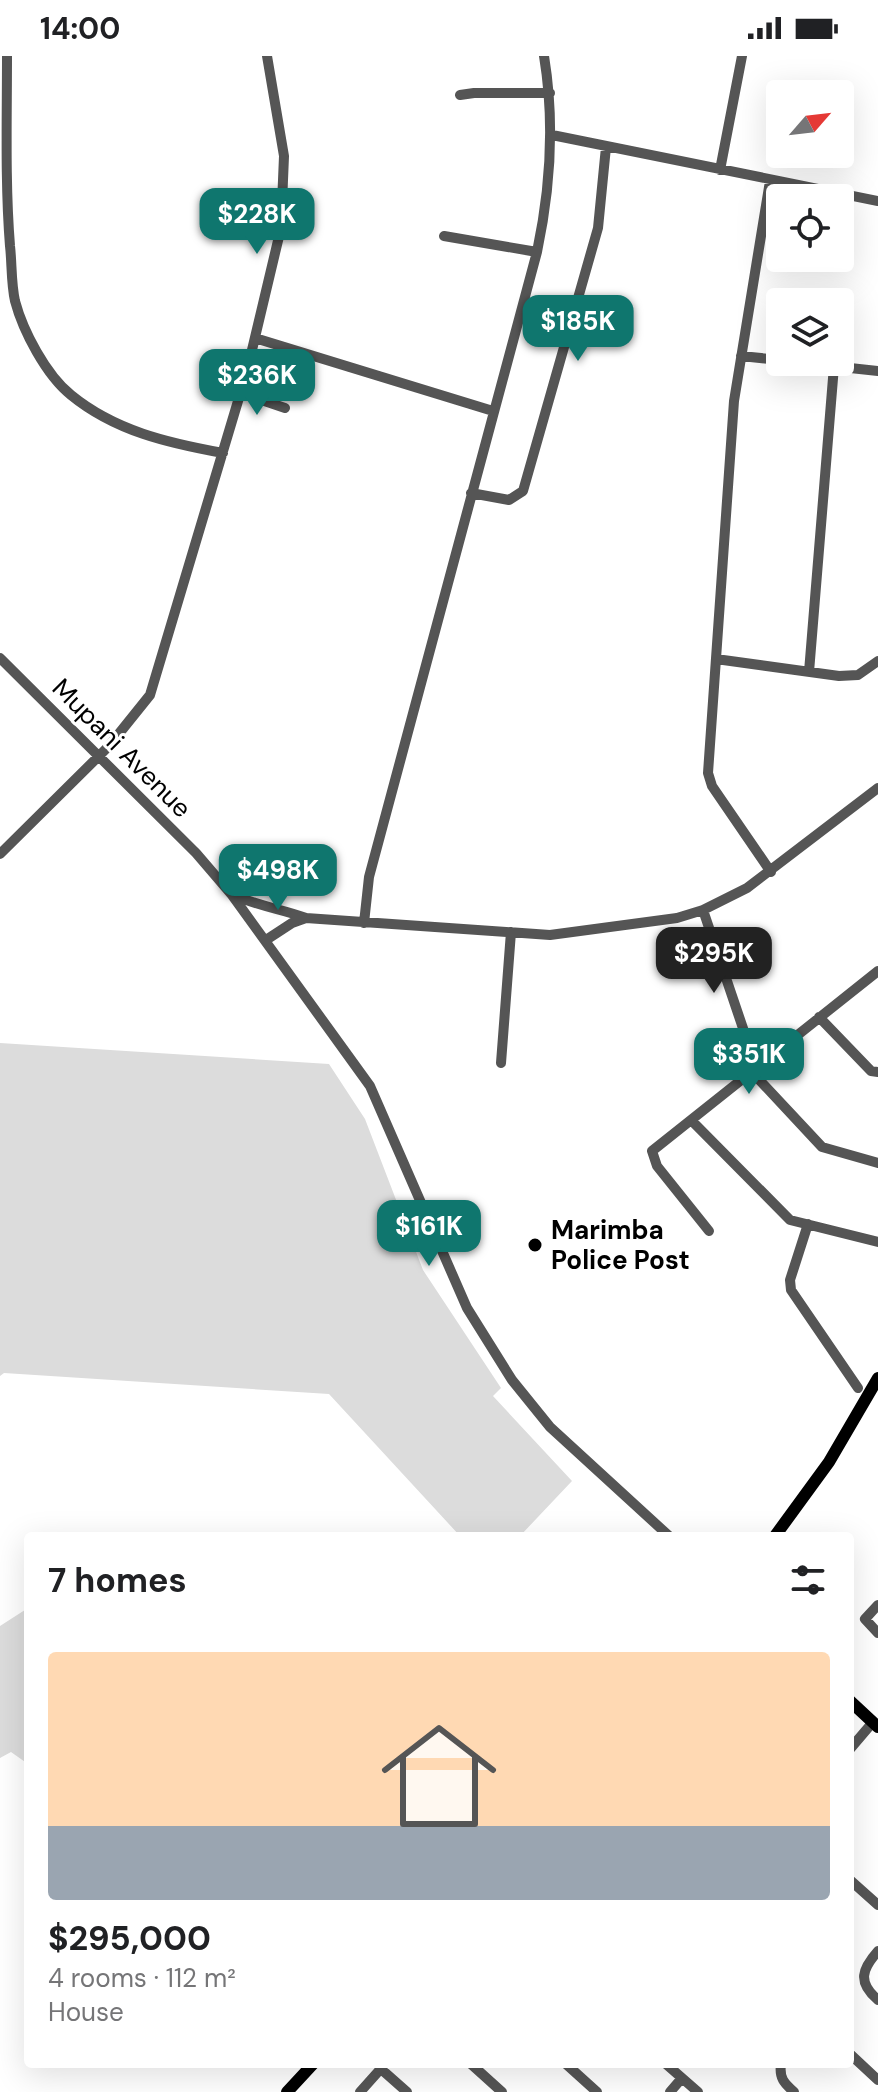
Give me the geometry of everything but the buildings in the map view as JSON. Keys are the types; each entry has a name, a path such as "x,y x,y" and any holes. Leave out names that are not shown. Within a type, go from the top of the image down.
{"main road":[{"path":"778,1532 829,1462 878,1378"},
{"path":"854,1705 876,1724"},
{"path":"287,2092 309,2068"}],"street":[{"path":"7,56 4,207 14,298 25,330 68,393 124,427 165,443 223,453"},
{"path":"0,854 99,756 150,695 241,393 281,228 284,156 267,56"},
{"path":"364,923 369,877 548,202 552,135 544,56"},
{"path":"720,170 742,56"},
{"path":"460,95 550,93"},
{"path":"552,135 878,201"},
{"path":"471,493 509,500 523,491 598,228 606,147"},
{"path":"770,181 734,401 708,773 709,780 771,872"},
{"path":"444,236 537,252"},
{"path":"255,338 493,411"},
{"path":"741,356 766,359"},
{"path":"854,368 878,371"},
{"path":"809,672 833,376"},
{"path":"241,393 285,408"},
{"name":"Mupani Avenue","path":"0,658 196,853 232,895 370,1086 467,1308 512,1380 550,1427 665,1532"},
{"path":"716,659 839,676 858,675 878,661"},
{"path":"232,895 306,918 556,935 677,918 703,910 747,888 878,788"},
{"path":"703,910 756,1069 822,1147 878,1163"},
{"path":"266,940 306,918"},
{"path":"501,1063 511,932"},
{"path":"709,1231 653,1158 652,1151 877,972"},
{"path":"819,1017 871,1071 878,1072"},
{"path":"691,1120 790,1220 878,1242"},
{"path":"808,1224 790,1280 791,1290 858,1388"},
{"path":"878,1605 865,1619 878,1633"},
{"path":"854,1745 876,1724"},
{"path":"854,1887 878,1905"},
{"path":"878,1951 865,1966 864,1979 868,1991 878,2000"},
{"path":"854,2058 878,2080"},
{"path":"360,2092 381,2068"},
{"path":"385,2068 407,2092"},
{"path":"475,2068 502,2092"},
{"path":"570,2068 597,2092"},
{"path":"671,2068 698,2092"},
{"path":"781,2068 783,2082 794,2092"},
{"path":"670,2092 682,2078"}],"shaded area":[{"path":"0,1043 329,1064 365,1119 423,1270 501,1388 493,1396 572,1481 524,1532 456,1532 329,1394 4,1373 0,1376"},
{"path":"24,1611 24,1761 11,1752 0,1758 0,1626"}],"place":[{"name":"Marimba Police Post","path":"535,1245"}]}
